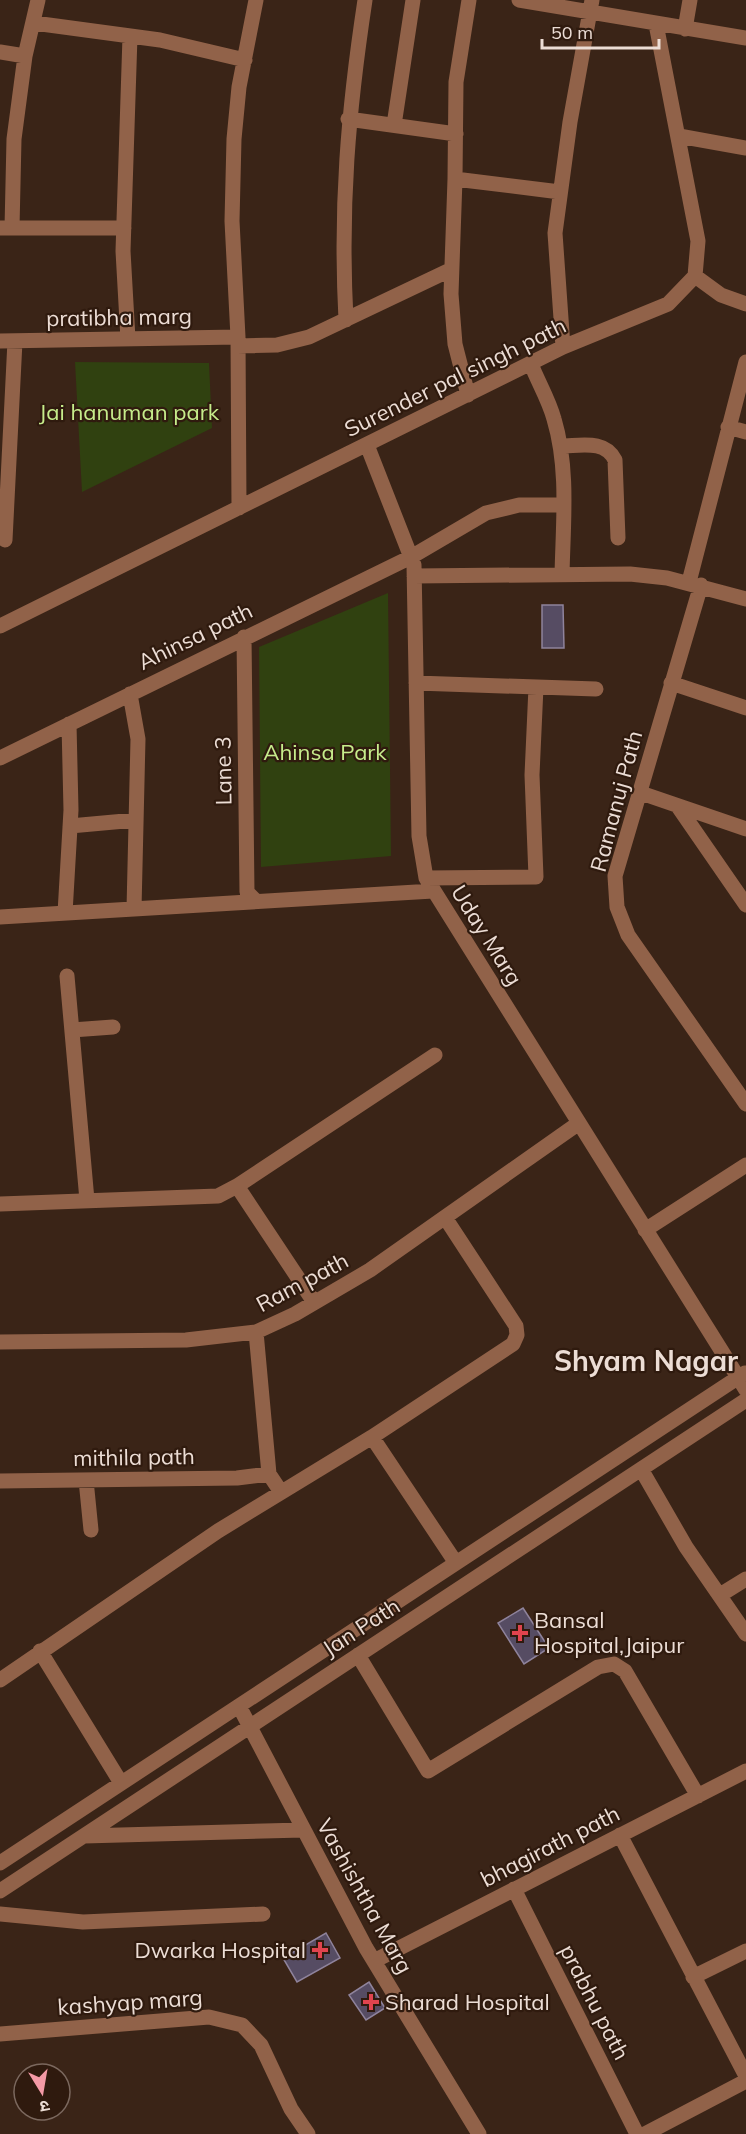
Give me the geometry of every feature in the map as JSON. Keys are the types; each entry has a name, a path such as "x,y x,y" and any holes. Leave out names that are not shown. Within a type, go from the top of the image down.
{"street":[{"path":"38,0 25,56 6,228 124,228"},
{"path":"239,508 238,342 232,221 234,140 244,60 256,0"},
{"path":"346,320 342,250 348,119 364,0"},
{"path":"394,125 413,0"},
{"path":"468,395 455,344 450,270 455,179 456,82 469,0"},
{"path":"519,0 591,6 656,24 746,38"},
{"path":"685,29 690,0"},
{"path":"563,347 555,233 591,6"},
{"path":"34,23 160,40 244,60"},
{"path":"656,24 698,241 695,276 721,296 746,304"},
{"path":"129,339 124,228 130,36"},
{"path":"0,52 25,56"},
{"path":"348,119 456,134"},
{"path":"679,136 746,148"},
{"path":"455,179 560,192"},
{"name":"pratibha marg","path":"7,341 129,339 277,345 309,337 450,270"},
{"name":"Surender pal singh path","path":"0,626 563,347 668,304 695,276"},
{"path":"5,540 7,341"},
{"name":"Ramanuj Path","path":"746,362 728,427 672,684 615,876 617,907 628,935 746,1104"},
{"path":"531,364 554,418 560,446 563,506 562,575"},
{"path":"728,427 746,432"},
{"name":"Uday Marg","path":"367,445 411,558 414,576 419,836 430,885 645,1230 743,1380"},
{"path":"560,446 601,446 610,450 615,459 618,538"},
{"name":"Ahinsa path","path":"0,758 244,637 411,558 486,513 519,505 563,506"},
{"path":"414,576 630,574 695,584 746,599"},
{"name":"Lane 3","path":"244,637 247,892 256,901"},
{"path":"416,683 596,689"},
{"path":"672,684 746,708"},
{"path":"0,917 256,901 536,877 532,775 536,687"},
{"path":"130,694 138,739 134,909"},
{"path":"65,913 70,826 69,724"},
{"path":"640,793 746,829"},
{"path":"680,808 746,906"},
{"path":"70,826 136,820"},
{"path":"68,976 87,1200"},
{"path":"72,1030 113,1027"},
{"path":"0,1204 218,1196 237,1186 435,1055"},
{"name":"Ram path","path":"0,1342 186,1340 256,1332 370,1270 579,1124"},
{"path":"645,1230 746,1165"},
{"path":"237,1186 314,1302"},
{"path":"0,1680 218,1531 372,1437 513,1344 517,1335 516,1326 446,1219"},
{"path":"256,1332 269,1474 281,1492"},
{"name":"Jan Path","path":"0,1863 456,1563 743,1380"},
{"name":"Jan Path","path":"0,1891 746,1400"},
{"path":"372,1437 456,1563"},
{"path":"641,1469 686,1547 746,1634"},
{"name":"mithila path","path":"0,1481 237,1478 269,1474"},
{"path":"86,1480 91,1530"},
{"path":"720,1595 746,1580"},
{"path":"40,1651 122,1783"},
{"path":"358,1655 431,1776 598,1667 614,1664 625,1671 698,1796"},
{"name":"Vashishtha Marg","path":"239,1706 374,1961 479,2134"},
{"name":"bhagirath path","path":"374,1961 746,1771"},
{"path":"83,1836 303,1830"},
{"path":"620,1835 746,2076"},
{"name":"prabhu path","path":"514,1889 637,2134"},
{"path":"0,1914 83,1922 263,1914"},
{"path":"693,1977 746,1950"},
{"name":"kashyap marg","path":"0,2034 209,2017 242,2025 261,2044 291,2109 308,2134"},
{"path":"645,2134 746,2081"}],"green space":[{"name":"Jai hanuman park","path":"75,362 209,363 212,428 82,492"},
{"name":"Ahinsa Park","path":"388,593 391,856 261,867 259,647"}],"building":[{"path":"542,605 563,605 564,648 542,648"},
{"path":"523,1608 549,1648 524,1664 498,1623"},
{"path":"326,1933 340,1958 297,1982 283,1958"},
{"path":"369,1982 385,2008 366,2020 349,1995"}],"place":[{"name":"Bansal Hospital,Jaipur","path":"520,1633"},
{"name":"Dwarka Hospital","path":"320,1950"},
{"name":"Sharad Hospital","path":"371,2002"}],"district":[{"name":"Shyam Nagar","path":"646,1360"}]}
